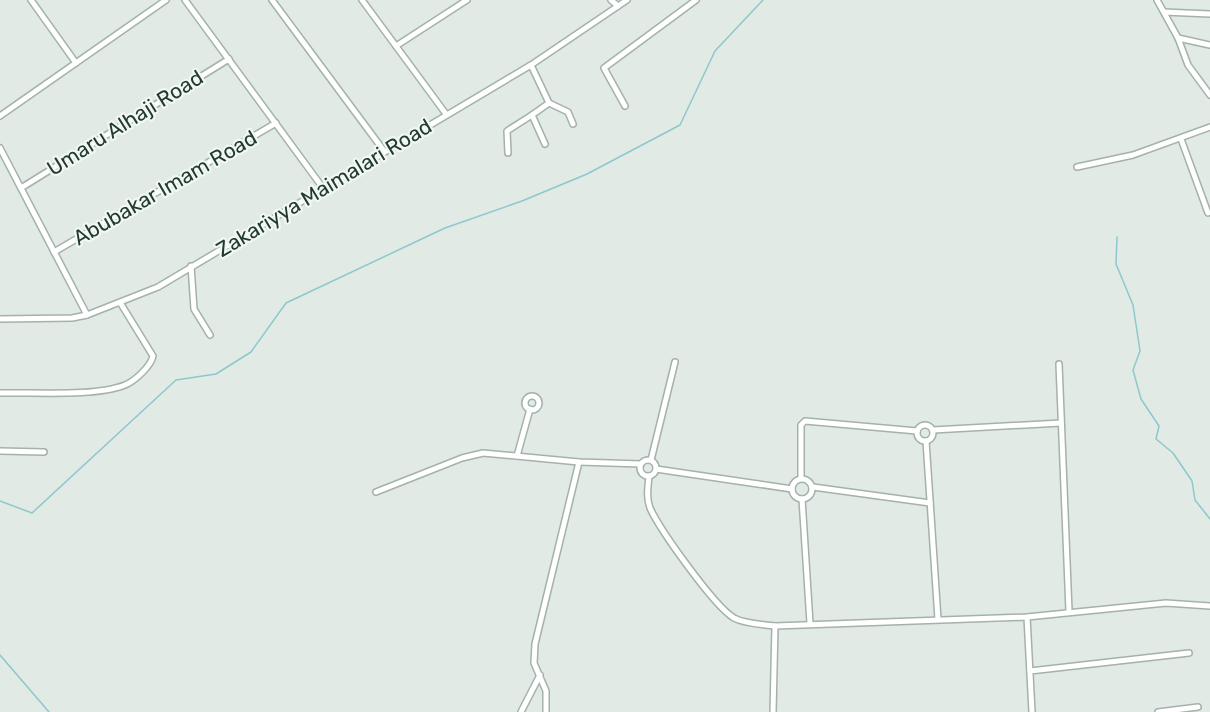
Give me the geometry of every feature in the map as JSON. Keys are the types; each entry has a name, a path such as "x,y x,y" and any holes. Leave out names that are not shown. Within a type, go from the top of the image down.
{"street":[{"path":"31,0 76,63"},
{"path":"0,116 166,0"},
{"path":"185,0 323,188"},
{"path":"272,0 384,151"},
{"path":"362,0 446,114"},
{"path":"396,46 467,0"},
{"path":"611,0 618,6"},
{"name":"Zakariyya Maimalari Road","path":"0,319 72,318 87,315 121,304 158,287 531,65 627,0"},
{"path":"625,106 604,68 696,0"},
{"path":"1157,0 1178,38 1188,65 1210,95"},
{"path":"1164,12 1210,14"},
{"path":"1178,38 1210,45"},
{"name":"Umaru Alhaji Road","path":"21,188 229,59"},
{"path":"531,65 549,104 568,112 573,124"},
{"path":"508,153 507,131 549,104"},
{"path":"532,115 545,144"},
{"name":"Abubakar Imam Road","path":"54,252 276,123"},
{"path":"1077,167 1133,155 1210,127"},
{"path":"1181,139 1208,213"},
{"path":"0,148 87,315"},
{"path":"191,267 194,309 210,335"},
{"path":"0,393 89,391 130,382 151,362 153,356 121,304"},
{"path":"656,469 651,460 675,362"},
{"path":"1059,364 1069,611"},
{"path":"517,456 530,409"},
{"path":"801,478 801,425 805,421 918,431 925,425 933,430 1061,423"},
{"path":"926,441 933,435 933,430"},
{"path":"918,431 918,436 926,441"},
{"path":"926,441 938,619"},
{"path":"0,451 44,452"},
{"path":"376,492 474,454 579,462 641,464 651,460"},
{"path":"546,712 546,691 534,663 535,644 579,462"},
{"path":"641,464 641,471 649,476"},
{"path":"656,469 649,476 646,490 654,515 717,601 734,618 775,626 810,622 1026,617 1166,603 1210,606"},
{"path":"656,469 792,489"},
{"path":"801,478 809,481 813,488"},
{"path":"801,478 793,484 792,489 795,496 802,499 810,495 813,488"},
{"path":"813,488 930,503"},
{"path":"802,499 810,622"},
{"path":"1026,617 1032,712"},
{"path":"773,712 775,626"},
{"path":"1030,671 1189,653"},
{"path":"522,712 540,675"},
{"path":"1158,712 1198,707"}],"waterway":[{"path":"0,501 32,513 176,380 216,374 251,352 286,303 445,228 522,201 587,174 680,125 715,51 763,0"},
{"path":"1117,237 1116,264 1133,305 1140,351 1133,370 1141,399 1159,426 1156,439 1173,453 1192,481 1195,500 1210,519"},
{"path":"0,655 49,712"}]}
